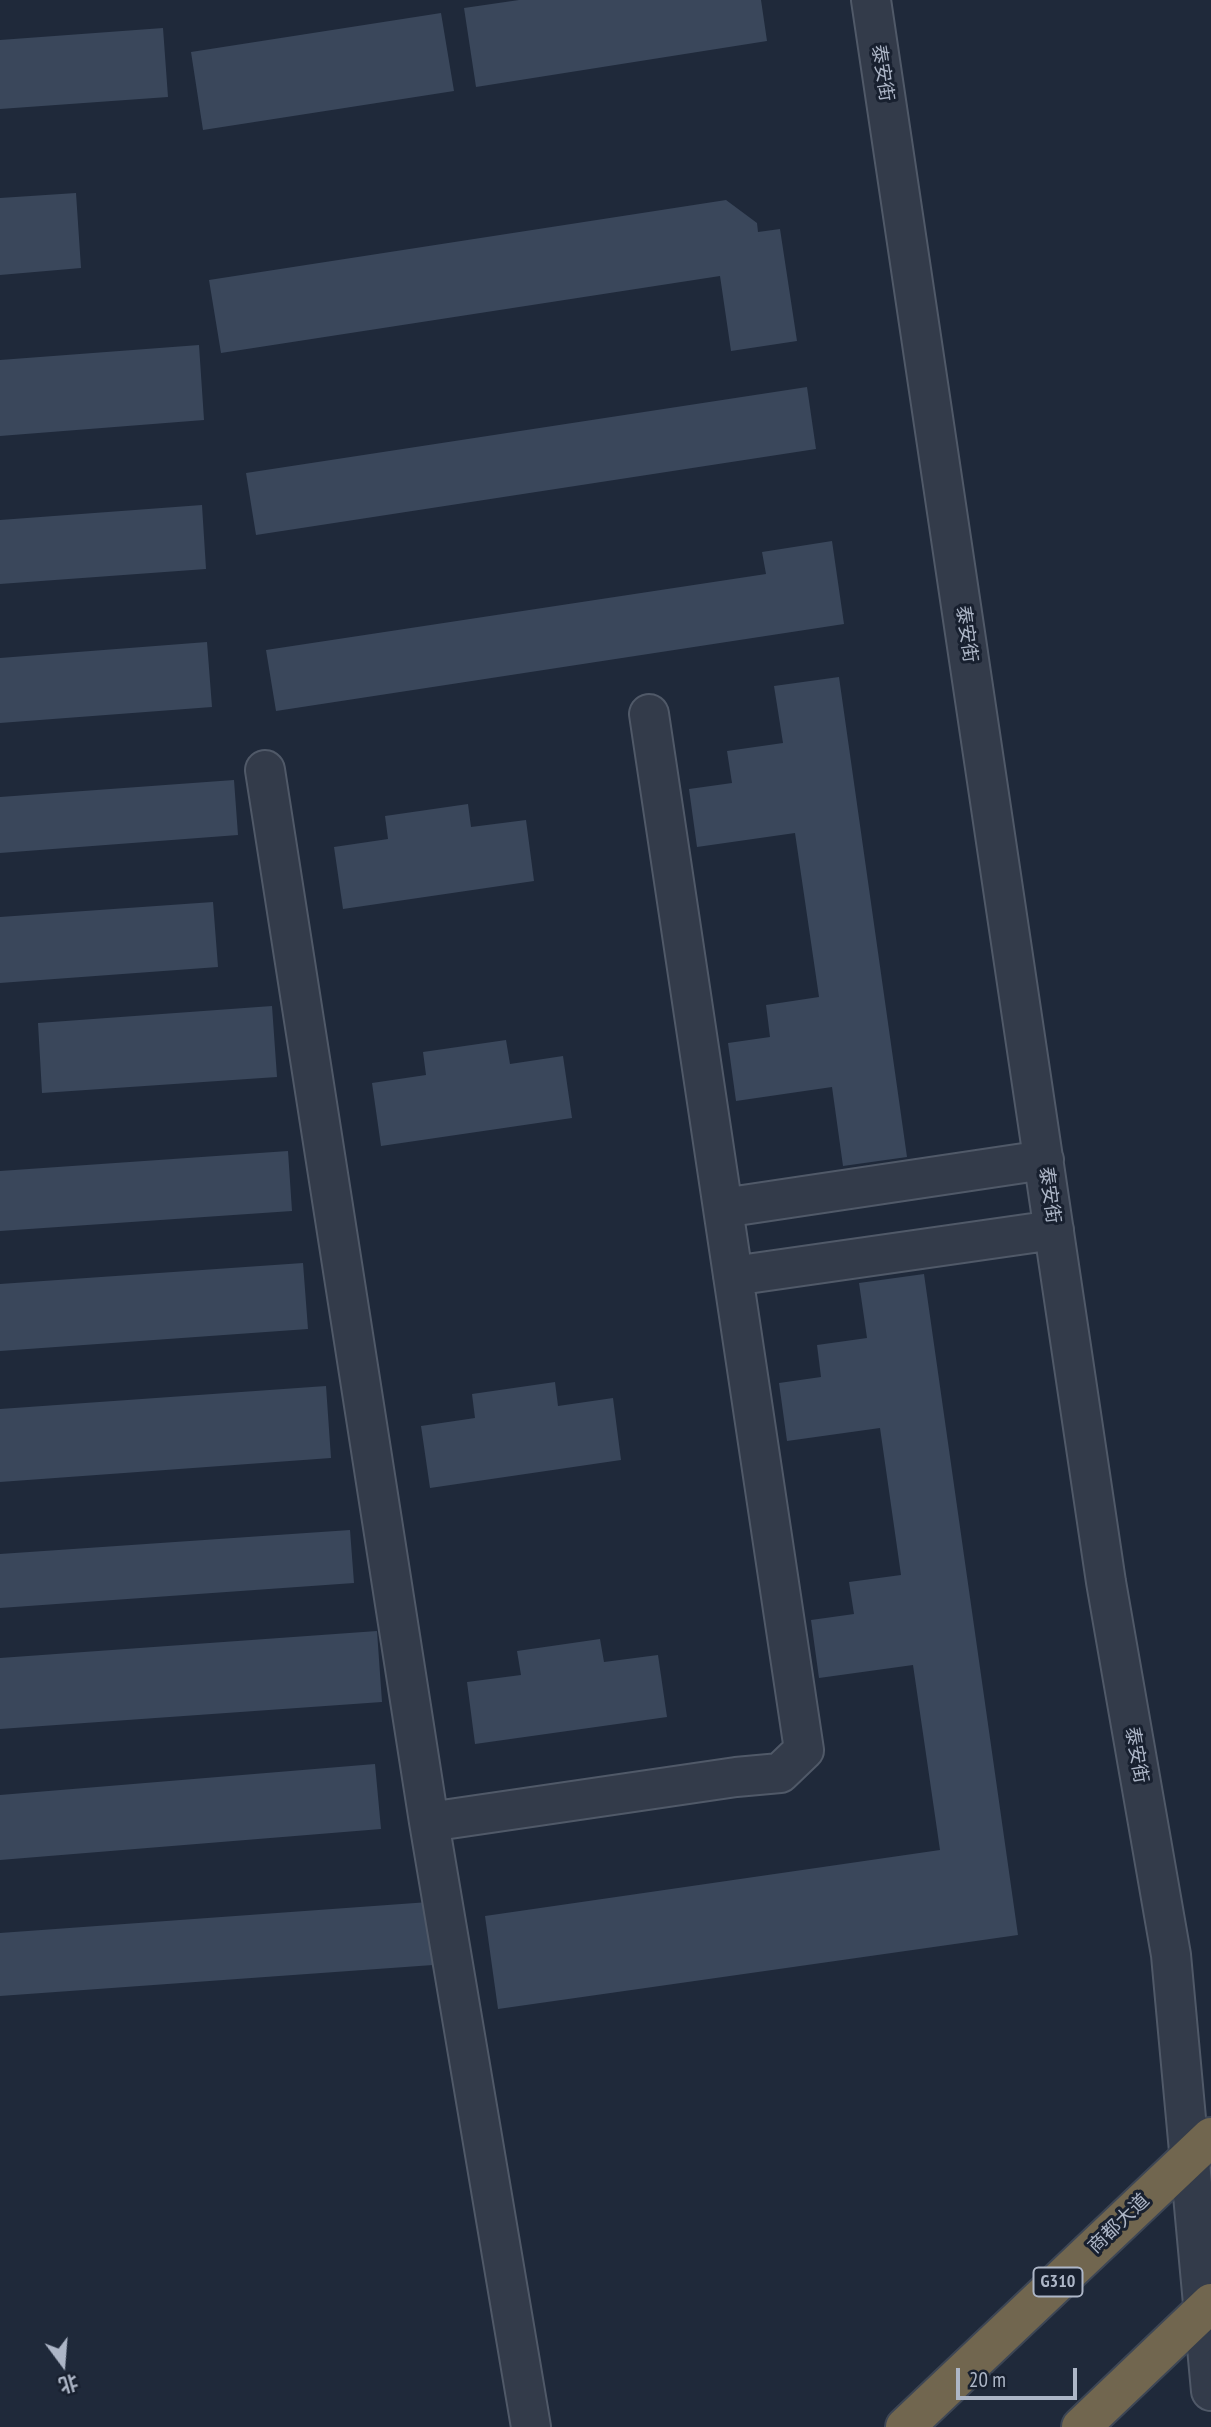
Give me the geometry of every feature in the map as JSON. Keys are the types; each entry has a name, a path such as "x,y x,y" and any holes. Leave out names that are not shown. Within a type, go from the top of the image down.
{"highway":[{"name":"商都大道","path":"905,2427 1200,2147"},
{"path":"1081,2427 1207,2307"}],"street":[{"name":"泰安街","path":"871,0 1106,1581 1171,1955 1200,2147 1211,2391"},
{"path":"429,1822 736,1777 780,1773 804,1750 649,714"},
{"path":"265,770 429,1822 531,2427"},
{"path":"723,1208 1044,1160"},
{"path":"733,1276 1054,1230"}],"building":[{"path":"519,0 761,0 767,41 476,87 464,8"},
{"path":"441,13 454,91 203,130 191,52"},
{"path":"163,28 168,97 0,109 0,40"},
{"path":"76,193 81,268 0,275 0,198"},
{"path":"726,200 757,223 758,232 780,229 797,341 731,351 720,276 221,353 209,280"},
{"path":"199,345 204,420 0,436 0,360"},
{"path":"807,387 816,449 256,535 246,473"},
{"path":"202,505 206,569 0,584 0,520"},
{"path":"832,541 844,624 276,711 266,650 766,574 762,552"},
{"path":"207,642 212,707 0,723 0,658"},
{"path":"839,677 907,1157 843,1166 832,1087 736,1101 728,1043 770,1037 766,1005 819,997 795,833 697,847 689,789 732,783 727,751 783,743 774,686"},
{"path":"234,780 238,835 0,853 0,797"},
{"path":"468,804 471,827 526,820 534,881 343,909 334,847 388,839 385,816"},
{"path":"213,902 218,967 0,983 0,917"},
{"path":"272,1006 277,1077 42,1093 38,1023"},
{"path":"506,1040 510,1064 563,1056 572,1118 381,1146 372,1083 426,1075 423,1052"},
{"path":"288,1151 292,1211 0,1231 0,1171"},
{"path":"303,1263 308,1329 0,1351 0,1284"},
{"path":"924,1274 1018,1935 498,2009 485,1916 940,1850 913,1665 819,1678 811,1620 854,1614 849,1582 901,1575 880,1428 787,1441 779,1383 821,1377 817,1345 867,1338 859,1283"},
{"path":"555,1382 558,1406 613,1398 621,1460 430,1488 421,1426 475,1418 472,1394"},
{"path":"326,1386 331,1458 0,1482 0,1409"},
{"path":"350,1530 354,1583 0,1608 0,1554"},
{"path":"377,1631 382,1702 0,1729 0,1658"},
{"path":"600,1639 604,1662 658,1655 667,1717 475,1744 467,1682 521,1675 517,1651"},
{"path":"375,1764 381,1829 0,1860 0,1795"},
{"path":"429,1902 433,1965 0,1996 0,1933"}]}
